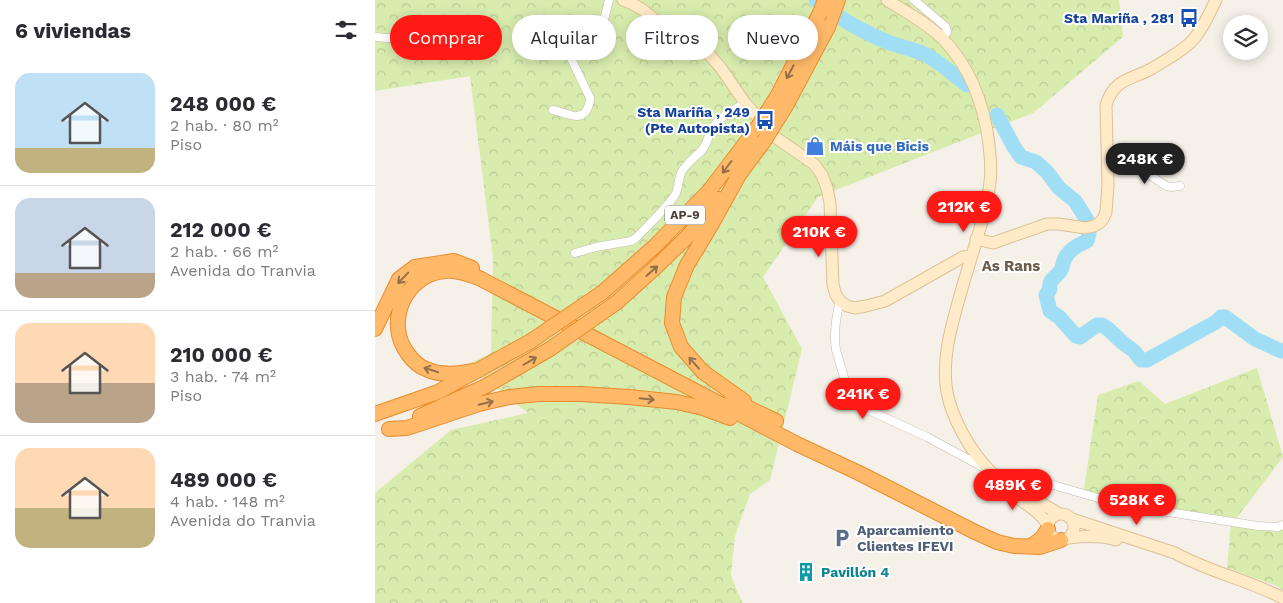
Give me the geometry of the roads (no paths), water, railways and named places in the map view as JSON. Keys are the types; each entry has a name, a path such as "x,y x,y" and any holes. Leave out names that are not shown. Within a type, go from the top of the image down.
{"highway":[{"name":"AP-9","path":"382,431 487,386 550,349 616,303 657,266 687,237 765,141 828,27 838,0"},
{"name":"AP-9","path":"375,414 439,392 531,341 603,292 655,246 709,191 757,128 778,95 822,6"},
{"path":"740,173 687,265 673,297 671,323 681,347 703,372 859,473"},
{"path":"375,329 399,279 415,267 454,261 493,275 686,378 776,421"},
{"path":"479,370 452,374 427,370 416,363 407,352 401,342 398,330 399,310 407,293 420,280 446,271 479,278 797,444 997,542 1014,546 1039,547 1065,539"},
{"path":"382,431 407,428 479,404 509,397 539,394 581,394 677,402 703,408 731,418 763,433 797,444"},
{"path":"1030,547 1041,539 1048,527"}],"main road":[{"path":"623,0 643,10 654,19 677,30 707,52 745,102 775,137 814,164 827,188 830,203 833,285 836,295 847,306 855,308 885,301 963,257 971,256"},
{"path":"887,0 925,24 954,51 968,73 980,101 987,126 990,180 986,203 953,320 945,376 953,411 961,429 979,458 1009,492 1044,518 1053,537 1065,539 1089,536 1103,537 1189,561"},
{"path":"976,239 993,243 1047,224 1085,228 1099,223 1106,212 1108,185 1106,105 1109,96 1121,82 1152,68 1190,43 1202,28 1216,0"},
{"path":"1001,481 1013,486 1058,514"},
{"path":"1048,527 1051,518 1058,514 1066,514 1072,519 1175,553 1189,561 1283,598"},
{"path":"1065,539 1072,535 1074,527 1072,519"}],"street":[{"path":"553,110 575,116 580,116 586,111 590,98 567,50 568,45 573,38 596,38 600,36 609,0"},
{"path":"915,0 946,27 947,32 942,38"},
{"path":"375,37 390,38"},
{"path":"575,252 631,241 636,238 671,200 678,188 680,175 687,164 701,151 719,119 745,102"},
{"path":"1107,163 1135,165 1166,186 1180,186"},
{"path":"841,301 836,320 835,343 849,394 864,408 927,437 990,471 1029,482 1053,485 1105,500 1149,509 1258,526 1283,525"}],"waterway":[{"path":"816,0 841,18 871,35 926,55 967,85"},
{"path":"997,115 1021,157 1036,162 1047,172 1059,188 1075,201 1087,220"},
{"path":"1089,234 1087,241 1069,252 1061,270 1051,281 1050,289 1046,295 1050,311 1059,317 1076,336 1080,337 1097,325 1102,325 1134,351 1141,360 1147,360 1216,322 1221,317 1225,317 1255,339 1283,351"}],"place":[{"name":"Sta Mariña , 281","path":"1189,18"},
{"name":"Sta Mariña , 249 (Pte Autopista)","path":"765,120"},
{"name":"Máis que Bicis","path":"815,146"},
{"name":"Aparcamiento Clientes IFEVI","path":"842,538"},
{"name":"Pavillón 4","path":"806,572"}],"district":[{"name":"As Rans","path":"1011,266"}]}
